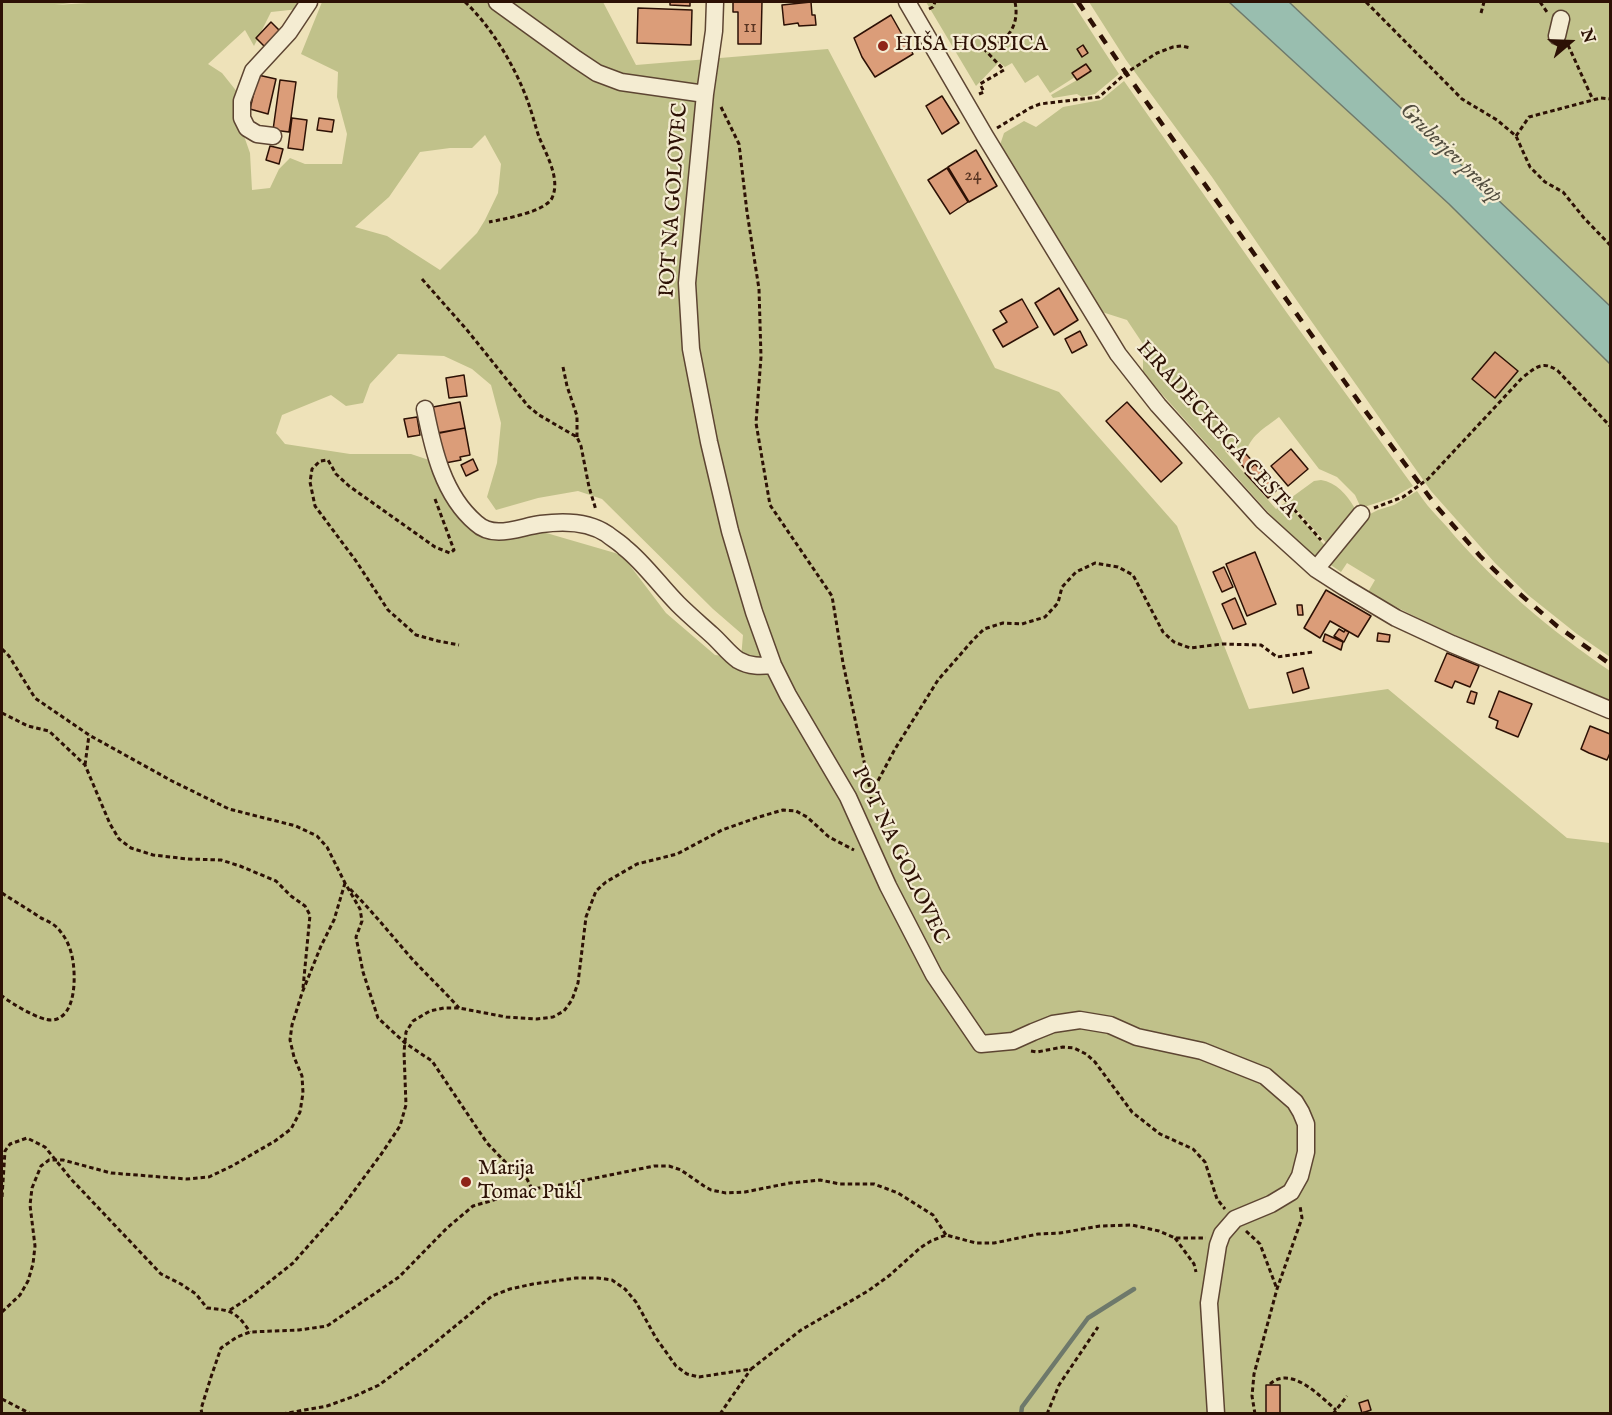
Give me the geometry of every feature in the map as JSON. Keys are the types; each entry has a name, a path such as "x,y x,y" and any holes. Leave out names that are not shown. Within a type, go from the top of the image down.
{"street":[{"path":"273,136 257,134 248,128 242,118 242,101 253,70 289,32 309,2"},
{"path":"496,2 597,73 621,82 706,88"},
{"name":"POT NA GOLOVEC","path":"715,2 714,31 706,88 687,283 691,349 709,442 730,531 773,666 848,797 888,886 933,975 981,1044 1013,1041 1053,1024 1080,1020 1110,1025 1137,1037 1202,1051 1265,1076 1295,1102 1305,1124 1306,1152 1300,1176 1291,1192"},
{"name":"HRADECKEGA CESTA","path":"907,2 1103,331 1134,376 1269,526 1316,569 1396,618 1452,644 1611,710"},
{"path":"425,409 439,467 467,515 478,526 498,532 540,524 573,523 586,525 603,532 626,548 679,605 738,660 754,666 773,666"},
{"path":"1316,569 1361,514"},
{"path":"1216,1413 1209,1304 1220,1238 1235,1219 1271,1204 1291,1192"}],"path":[{"path":"465,2 475,11 513,68 528,100 555,184 552,199 544,206 489,222"},
{"path":"930,9 935,2"},
{"path":"980,94 984,92 980,84 1004,70 985,50 999,44 1008,35 1016,17 1015,2"},
{"path":"1366,2 1462,99 1497,120 1516,136 1530,167 1545,182 1563,192 1584,218 1611,245"},
{"path":"1481,13 1485,2"},
{"path":"1561,31 1593,99"},
{"path":"985,136 1040,104 1099,97 1126,73 1157,53 1173,47 1191,48"},
{"path":"706,88 724,112 739,144 759,289 761,357 756,423 770,505 832,596 845,674 871,794 872,816"},
{"path":"1516,136 1529,117 1593,99 1611,99"},
{"path":"422,279 474,337 528,406 539,416 577,437"},
{"path":"1361,514 1403,497 1428,479 1522,378 1538,366 1551,366 1558,371 1611,426"},
{"path":"563,367 577,416 577,437 581,446 588,487 603,532"},
{"path":"434,495 454,550 450,554 435,547 349,486 336,474 328,460 320,461 312,469 310,482 315,506 356,561 388,610 416,635 459,645"},
{"path":"1284,498 1330,551"},
{"path":"871,794 895,749 938,680 973,640 984,629 1003,622 1022,624 1045,617 1058,603 1062,587 1076,572 1095,563 1118,567 1133,575 1163,632 1174,642 1190,648 1222,644 1261,645 1277,657 1313,652"},
{"path":"2,649 9,656 35,698 89,735 172,781 230,808 296,826 317,836 327,847 360,909 362,921 356,937 363,972 378,1018 405,1043 432,1061 487,1143 513,1170 528,1179 532,1189"},
{"path":"2,713 28,726 49,731 85,765 110,824 119,839 131,848 153,855 221,860 276,881 304,906 310,915 302,993"},
{"path":"85,765 89,735"},
{"path":"2,1197 5,1151 10,1143 27,1138 45,1147 71,1179 161,1274 196,1294 207,1308 230,1310 293,1263 340,1210 400,1126 406,1105 406,1032 413,1021 430,1011 444,1008 537,1019 553,1017 564,1011 572,1000 578,983 586,917 596,891 606,882 637,864 677,854 722,830 783,810 796,811 807,817 829,837 857,851"},
{"path":"2,1312 20,1295 28,1281 35,1246 30,1205 32,1188 41,1166 49,1160 55,1159 111,1173 187,1179 209,1177 275,1141 291,1129 300,1112 303,1093 302,1076 290,1040 292,1025 302,993 334,920 345,883"},
{"path":"345,883 459,1008"},
{"path":"2,893 58,928 67,940 72,956 75,981 68,1009 60,1018 49,1020 16,1006 2,996"},
{"path":"1013,1041 1022,1050 1037,1052 1063,1047 1074,1048 1086,1054 1095,1062 1132,1112 1160,1134 1192,1149 1205,1162 1217,1199 1260,1244 1277,1289"},
{"path":"202,1413 201,1409 221,1348 237,1337 250,1332 299,1330 327,1326 399,1277 447,1228 473,1206 532,1189 654,1166 669,1166 681,1170 711,1190 726,1193 820,1180 840,1184 874,1184 898,1193 933,1215 946,1234"},
{"path":"1254,1413 1252,1396 1254,1374 1277,1289 1302,1218 1299,1204 1291,1192"},
{"path":"720,1413 751,1369 801,1330 868,1291 920,1248 946,1234 976,1243 994,1244 1038,1234 1060,1233 1100,1226 1132,1225 1159,1231 1175,1238 1220,1238"},
{"path":"1175,1238 1194,1264 1197,1274"},
{"path":"282,1413 327,1406 380,1384 492,1296 510,1289 576,1278 605,1279 625,1289 636,1302 656,1338 676,1366 687,1374 699,1377 751,1369"},
{"path":"230,1310 250,1332"},
{"path":"1047,1413 1059,1385 1098,1327"},
{"path":"1270,1384 1281,1378 1291,1378 1319,1395 1335,1412 1347,1396"},
{"path":"2,1399 31,1413"}],"green space":[{"path":"2,2 79,2 55,5 104,2 303,2 299,9 271,12 254,46 245,30 208,64 222,73 238,93 238,119 250,153 252,190 270,188 279,169 290,158 305,164 342,164 347,134 337,97 338,72 301,54 322,2 603,2 636,65 828,49 995,368 1059,392 1177,526 1249,709 1388,689 1567,838 1610,843 1610,1413 2,1414","holes":["485,135 501,164 498,193 477,233 440,270 387,236 355,227 389,197 420,152 472,148","398,354 444,356 472,369 491,385 501,423 497,463 487,497 496,510 538,498 578,491 602,499 713,609 743,635 741,658 715,655 666,613 622,555 536,530 487,536 477,511 429,460 411,454 350,454 285,444 276,433 282,415 331,395 346,406 363,403 370,384"]},
{"path":"926,2 1072,2 1119,74 1095,94 1053,98 1051,95 1091,72 1086,64 1072,72 1075,77 1050,93 1038,75 1025,83 1012,63 1005,67 999,62 976,86"},
{"path":"1089,2 1229,2 1449,204 1610,364 1610,657 1528,595 1495,563 1431,491 1212,177 1126,60"},
{"path":"1289,2 1610,2 1610,306"},
{"path":"1124,81 1287,313 1413,486 1392,498 1361,508 1355,495 1337,477 1319,469 1279,417 1254,437 1246,454 1242,457 1231,445 1225,451 1276,509 1286,502 1327,548 1318,557 1315,557 1275,520 1143,373 1143,344 1127,320 1102,312 1000,145 1004,133 1024,121 1036,127 1063,107 1101,100"},
{"path":"1314,481 1332,483 1354,507 1353,516 1329,546 1288,500"},
{"path":"1417,491 1465,548 1503,586 1544,622 1610,671 1610,700 1397,608 1368,592 1375,580 1347,563 1341,572 1328,563 1362,518 1394,505"}],"shaded area":[{"name":"Gruberjev prekop","path":"1229,2 1289,2 1610,306 1610,364 1449,204"}],"building":[{"path":"670,2 690,2 690,6 670,5"},
{"path":"733,2 762,2 761,44 738,44 738,12 733,12"},
{"path":"811,2 816,25 799,26 798,23 784,25 782,5"},
{"path":"638,8 692,10 691,45 637,43"},
{"name":"HIŠA HOSPICA","path":"891,15 913,54 875,77 862,57 854,38"},
{"path":"271,22 280,31 265,47 256,38"},
{"path":"1083,45 1088,53 1082,57 1077,49"},
{"path":"1086,64 1091,71 1077,80 1072,73"},
{"path":"258,75 276,79 268,114 250,109"},
{"path":"280,80 296,82 289,132 273,130"},
{"path":"942,96 959,123 942,134 926,106"},
{"path":"292,118 307,120 303,150 288,148"},
{"path":"319,118 334,120 332,132 317,130"},
{"path":"270,146 283,149 279,164 266,160"},
{"path":"976,150 997,186 969,202 948,167"},
{"path":"947,168 968,202 950,214 928,180"},
{"path":"1059,288 1078,320 1054,335 1035,303"},
{"path":"1022,299 1038,327 1003,347 993,330 1007,322 1000,311"},
{"path":"1080,331 1087,345 1072,353 1065,339"},
{"path":"1495,352 1518,371 1495,398 1472,379"},
{"path":"464,375 467,396 449,398 446,378"},
{"path":"460,402 465,428 437,433 433,407"},
{"path":"1127,402 1182,463 1161,482 1106,421"},
{"path":"417,417 420,435 408,437 404,419"},
{"path":"465,428 470,455 460,457 461,460 440,464 435,434"},
{"path":"1231,445 1242,457 1238,461 1226,449"},
{"path":"1291,449 1308,469 1288,486 1271,466"},
{"path":"1246,454 1255,464 1247,471 1238,461"},
{"path":"473,459 478,470 466,476 461,465"},
{"path":"1255,464 1278,489 1268,498 1245,473"},
{"path":"1255,552 1276,604 1247,616 1226,564"},
{"path":"1224,567 1233,587 1222,592 1213,572"},
{"path":"1326,590 1371,616 1358,637 1330,621 1320,638 1304,628"},
{"path":"1235,598 1246,624 1233,629 1222,604"},
{"path":"1297,605 1302,605 1303,615 1298,615"},
{"path":"1339,629 1349,632 1344,642 1334,636"},
{"path":"1378,633 1390,635 1389,642 1377,641"},
{"path":"1325,634 1343,642 1341,650 1323,641"},
{"path":"1447,653 1479,666 1470,687 1455,681 1452,688 1435,681"},
{"path":"1303,668 1309,688 1293,693 1287,673"},
{"path":"1471,691 1477,693 1474,704 1467,702"},
{"path":"1499,691 1532,704 1518,737 1496,728 1498,721 1489,717"},
{"path":"1590,726 1610,734 1610,753 1607,760 1581,749"},
{"path":"1266,1385 1280,1385 1280,1414 1266,1414"},
{"path":"1368,1400 1371,1410 1362,1413 1359,1403"}],"waterway":[{"path":"1021,1414 1022,1407 1088,1318 1134,1289"}],"railway":[{"path":"1078,2 1364,409 1437,507 1480,556 1514,589 1557,626 1610,664"}],"place":[{"name":"HIŠA HOSPICA","path":"883,46"},
{"name":"Marija Tomac Pukl","path":"466,1182"}]}
